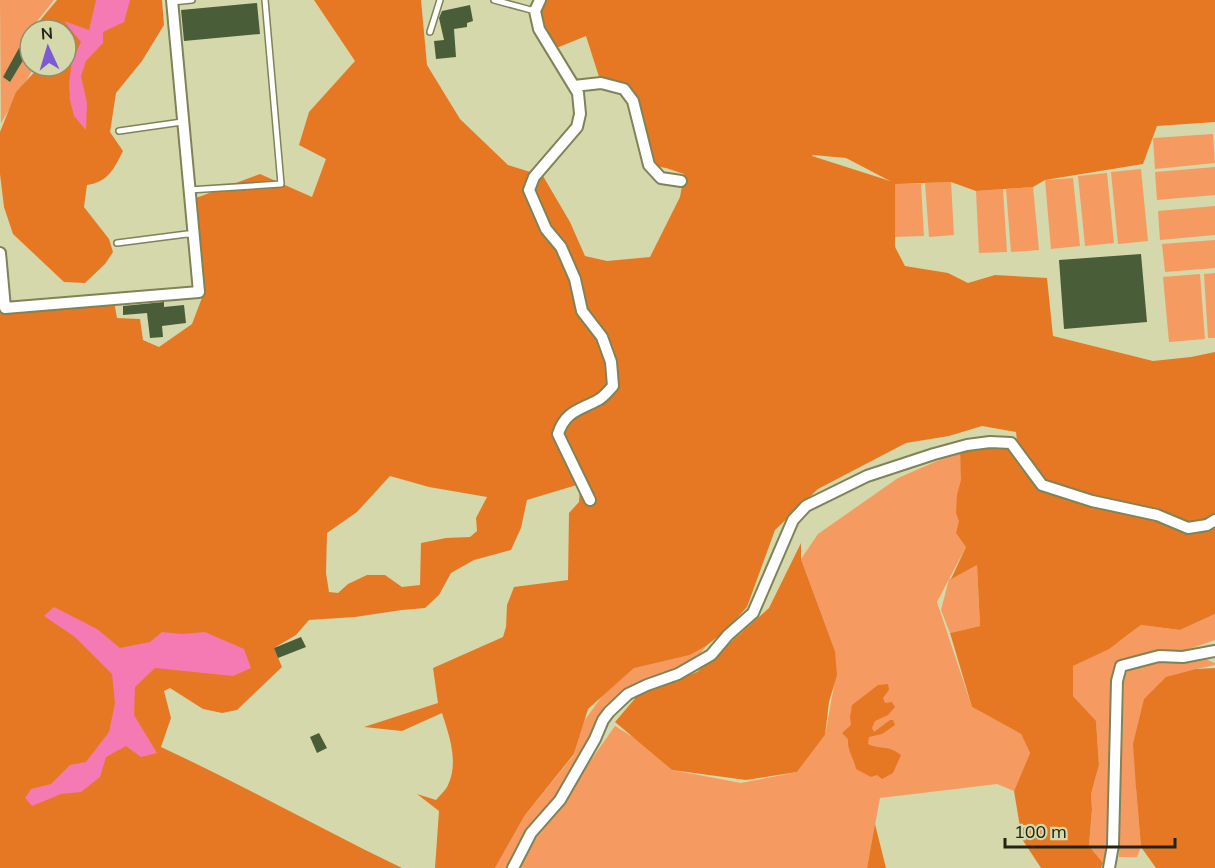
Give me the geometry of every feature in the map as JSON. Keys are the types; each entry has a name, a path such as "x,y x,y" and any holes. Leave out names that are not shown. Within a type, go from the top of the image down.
{"street":[{"path":"540,0 535,11 539,29 578,93 580,114 578,127 534,177 529,190 546,229 561,247 575,279 582,311 602,337 611,362 613,386 601,399 574,410 561,423 558,434 590,500"},
{"path":"0,253 5,308 199,292 172,1"},
{"path":"574,86 601,83 624,89 633,101 649,165 661,177 681,181"},
{"path":"513,868 531,833 560,800 609,712 628,694 678,674 711,655 728,635 753,613 794,520 806,506 867,476 967,445 990,442 1011,443 1042,485 1092,501 1157,515 1188,528 1207,525 1215,520"},
{"path":"1109,868 1113,845 1117,681 1121,666 1160,656 1183,657 1215,651"}],"lane":[{"path":"172,1 192,0"},
{"path":"189,190 280,183 266,0"},
{"path":"430,32 440,0"},
{"path":"494,0 535,11"},
{"path":"119,131 182,122"},
{"path":"117,243 194,235"}],"shaded area":[{"path":"0,0 54,0 40,18 18,18 18,78 28,78 1,123"},
{"path":"57,0 162,0 164,25 142,61 116,93 110,132 123,151 105,178 87,185 84,207 109,239 113,252 105,264 85,283 64,282 13,234 4,207 0,174 0,132 16,92 29,78 78,78 78,18 42,18"},
{"path":"96,0 130,0 124,22 103,32 103,43 86,61 81,76 87,103 86,130 74,116 69,84 70,78 78,78 78,48 81,42 78,38 78,26 89,30"},
{"path":"314,0 421,0 427,65 460,119 508,165 543,176 570,222 585,256 607,261 650,257 680,197 684,174 649,165 624,89 601,83 586,36 559,47 548,45 539,29 540,0 1215,0 1215,122 1157,126 1143,164 1045,180 1033,187 976,191 951,182 895,184 895,247 905,266 948,273 968,283 995,275 1047,278 1053,336 1153,361 1215,352 1215,614 1180,630 1141,625 1109,649 1073,666 1073,696 1096,721 1099,765 1091,794 1089,846 1103,863 1101,868 1041,868 1022,839 1014,791 1030,753 1021,734 972,707 950,633 980,626 977,565 951,579 966,547 956,533 959,521 956,513 957,495 961,480 960,451 997,445 1018,450 1016,432 982,426 949,436 906,443 818,489 775,530 747,607 725,631 690,655 634,668 588,709 574,754 525,815 495,868 435,868 439,811 417,794 436,800 447,787 451,776 452,749 442,713 402,731 364,727 438,703 433,668 503,637 507,605 514,587 568,580 569,513 579,502 580,484 527,500 521,528 511,550 474,560 451,573 439,595 425,608 309,620 296,635 274,648 282,667 237,710 222,713 203,709 170,688 164,691 171,718 161,747 402,868 0,868 0,299 5,310 114,301 117,318 140,319 143,340 159,347 192,324 203,295 196,198 260,174 312,197 326,159 299,145 309,112 355,61","holes":["812,156 846,158 890,181","390,476 429,487 487,497 476,518 477,531 470,537 446,538 421,543 420,585 402,587 385,575 367,575 348,584 338,593 329,592 326,573 327,533 357,512"]},
{"path":"1213,134 1215,163 1155,169 1153,138"},
{"path":"1215,167 1215,195 1157,200 1155,172"},
{"path":"1141,169 1148,241 1118,244 1111,172"},
{"path":"1107,173 1114,243 1085,246 1078,176"},
{"path":"1073,178 1080,246 1051,249 1045,180"},
{"path":"951,182 954,235 929,237 925,183"},
{"path":"895,183 921,184 924,236 894,237"},
{"path":"1033,187 1039,250 1011,252 1006,189"},
{"path":"1003,189 1007,252 979,253 976,191"},
{"path":"1215,206 1215,235 1160,240 1158,211"},
{"path":"1215,240 1215,268 1165,272 1162,244"},
{"path":"1215,273 1215,338 1208,338 1204,274"},
{"path":"1200,274 1205,339 1169,342 1163,277"},
{"path":"960,451 966,547 937,602 972,707 1021,734 1030,753 1014,791 997,784 880,798 867,868 518,868 540,832 615,726 639,741 672,770 741,783 797,772 825,735 834,686 835,651 801,559 818,534 898,478"},
{"path":"801,543 801,559 835,651 837,675 829,702 825,735 797,772 746,780 672,770 615,722 638,695 697,672 769,608"},
{"path":"977,565 980,626 950,633 941,610 949,579"},
{"path":"54,607 97,629 120,648 150,642 162,632 182,634 205,632 244,649 251,668 233,676 155,668 135,687 134,715 157,753 141,757 126,746 106,757 100,777 81,792 61,794 32,806 25,798 31,789 51,784 70,765 86,762 109,732 115,703 112,674 75,637 44,616"},
{"path":"1215,614 1215,640 1183,651 1116,663 1116,744 1107,847 1103,863 1089,846 1091,794 1099,765 1096,722 1073,696 1073,666 1120,641 1141,625 1180,630"},
{"path":"706,646 690,667 666,675 613,709 573,769 513,868 495,868 525,815 574,755 584,721 603,695 635,667 690,655"},
{"path":"1200,657 1215,665 1196,669 1136,788 1141,847 1137,857 1119,857 1124,674 1151,663"},
{"path":"1215,668 1215,868 1156,868 1141,847 1136,788 1133,744 1144,699 1166,677 1196,669"},
{"path":"888,684 889,690 883,698 885,703 892,702 895,707 888,715 875,721 872,728 874,732 890,720 893,720 895,725 882,734 869,737 868,744 892,749 901,755 893,773 882,779 877,775 871,777 856,769 848,739 842,733 851,725 852,705 878,685"},
{"path":"875,824 886,868 867,868"}],"building":[{"path":"257,3 260,34 184,41 181,10"},
{"path":"470,5 473,21 467,23 467,27 454,29 456,57 436,59 434,41 444,40 439,18 442,11"},
{"path":"18,50 18,69 10,82 3,77"},
{"path":"1141,254 1147,322 1064,329 1059,260"},
{"path":"164,302 164,307 184,305 186,323 162,326 163,337 150,338 147,313 123,315 123,306"},
{"path":"301,637 306,647 278,658 274,648"},
{"path":"319,733 327,748 317,753 310,737"}]}
